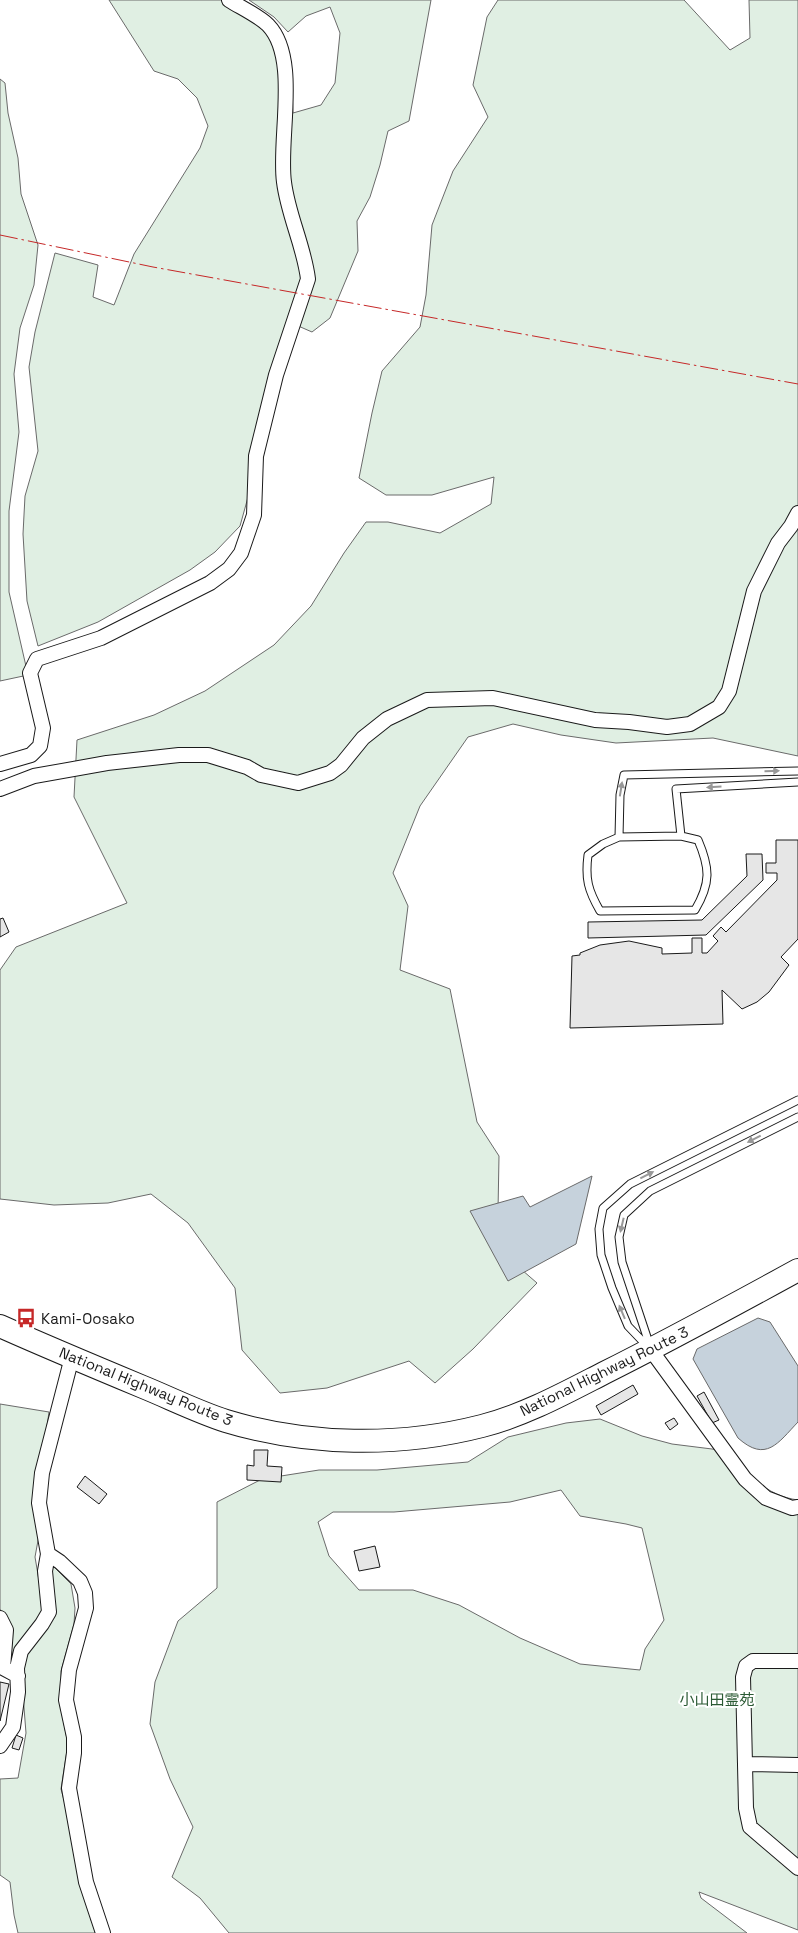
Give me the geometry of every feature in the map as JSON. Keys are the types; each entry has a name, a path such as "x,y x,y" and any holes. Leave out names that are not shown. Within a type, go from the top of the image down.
{"highway":[{"name":"National Highway Route 3","path":"0,1326 226,1421 277,1432 345,1440 404,1439 483,1426 521,1413 651,1350 798,1270"}],"street":[{"path":"0,764 30,755 40,746 42,728 30,673 37,659 101,638 210,583 229,569 241,554 254,515 256,456 276,375 308,279 306,264 284,182 285,72 280,44 268,25 229,0"},
{"path":"0,789 34,776 107,763 179,755 208,755 247,768 261,775 298,783 330,773 341,765 364,738 387,719 426,700 493,698 595,720 667,727 690,724 719,708 729,691 754,591 778,543 792,526 798,513"},
{"path":"651,1350 745,1479 766,1498 792,1508 798,1508"},
{"path":"0,1746 13,1727 21,1651 49,1612 45,1571 48,1554 39,1503 42,1473 72,1357"},
{"path":"48,1554 60,1562 80,1581 86,1593 86,1608 69,1670 66,1700 74,1745 69,1788 86,1882 102,1933"},
{"path":"0,1618 6,1630 3,1668 18,1676"},
{"path":"798,1661 753,1661 746,1666 743,1677 746,1808 750,1827 798,1868"},
{"path":"745,1764 798,1765"}],"lane":[{"path":"619,837 620,795 624,775 798,771"},
{"path":"681,836 676,789 798,782"},
{"path":"681,836 698,840 706,858 707,878 702,898 695,910 600,911 590,894 586,875 588,855 603,844 619,837 681,836"},
{"path":"651,1350 628,1326 609,1280 601,1255 599,1229 604,1208 630,1184 798,1100"},
{"path":"651,1350 622,1262 619,1236 624,1215 650,1191 798,1118"}],"green space":[{"path":"109,0 224,0 245,12 272,38 292,89 293,113 321,105 335,83 340,33 330,7 306,16 288,32 274,17 249,0 431,0 409,121 388,131 370,197 357,221 358,251 330,318 312,332 296,325 240,526 215,552 190,570 98,622 38,646 27,601 23,534 25,496 38,451 29,367 35,332 55,253 98,265 93,297 114,305 134,254 200,148 208,126 197,98 178,79 154,71"},
{"path":"498,0 684,0 730,50 750,38 749,0 798,0 798,756 713,738 616,743 561,735 513,724 468,737 420,806 393,873 408,906 400,970 450,989 477,1122 499,1156 498,1211 507,1257 537,1283 473,1349 435,1383 409,1361 327,1388 280,1393 242,1350 235,1288 188,1223 151,1194 108,1203 54,1205 0,1199 0,970 16,947 127,903 74,797 77,740 154,715 205,691 274,645 311,606 366,522 388,522 440,533 491,504 494,477 432,495 386,495 359,478 382,371 420,327 426,295 432,225 453,171 488,117 473,85 487,17"},
{"path":"0,79 5,83 8,113 18,158 21,194 38,245 34,285 20,328 14,374 19,432 9,511 9,592 28,675 0,681"},
{"path":"0,1404 49,1412 39,1482 39,1535 35,1557 44,1610 10,1668 7,1621 0,1609"},
{"name":"小山田霊苑","path":"600,1419 642,1436 672,1444 728,1451 758,1483 777,1494 798,1500 798,1930 699,1892 701,1898 747,1933 229,1933 200,1898 172,1877 193,1827 170,1779 150,1724 155,1682 178,1621 217,1588 217,1502 262,1479 319,1470 377,1470 468,1462 508,1437 566,1423","holes":["561,1490 580,1516 642,1528 664,1620 645,1649 640,1670 580,1664 520,1638 459,1605 413,1590 359,1590 329,1556 318,1522 333,1512 394,1512 510,1502"]},
{"path":"54,1567 71,1584 75,1608 74,1624 61,1671 62,1714 68,1744 61,1789 74,1837 91,1920 97,1933 18,1933 10,1882 0,1875 0,1779 18,1778 26,1733 21,1670 24,1654 46,1627 49,1572"}],"shaded area":[{"path":"592,1176 576,1244 508,1281 470,1211 523,1196 530,1207"},
{"path":"758,1318 770,1322 798,1366 798,1422 778,1443 764,1449 756,1449 738,1438 693,1359 697,1349"}],"building":[{"path":"776,840 798,840 798,939 781,957 789,965 769,992 757,1002 742,1009 722,990 723,1024 570,1028 572,956 580,955 580,953 600,945 629,941 662,948 662,954 692,953 692,938 702,938 702,953 707,953 718,941 713,936 721,927 726,932 777,880 777,873 766,873 766,863 776,863"},
{"path":"746,854 762,854 763,880 706,935 588,938 588,922 702,920 747,876"},
{"path":"3,918 9,932 0,937 0,919"},
{"path":"633,1385 638,1394 601,1415 596,1406"},
{"path":"704,1392 719,1420 712,1423 697,1396"},
{"path":"674,1418 678,1424 670,1430 665,1423"},
{"path":"254,1450 268,1450 267,1466 282,1467 281,1482 247,1480 247,1465 254,1466"},
{"path":"85,1476 107,1494 99,1504 77,1487"},
{"path":"375,1546 380,1567 359,1571 354,1551"},
{"path":"0,1682 9,1684 0,1721"},
{"path":"16,1735 23,1738 19,1750 12,1748"}],"power":[{"path":"0,235 153,267 798,384"}],"place":[{"name":"Kami-Oosako","path":"26,1318"}]}
